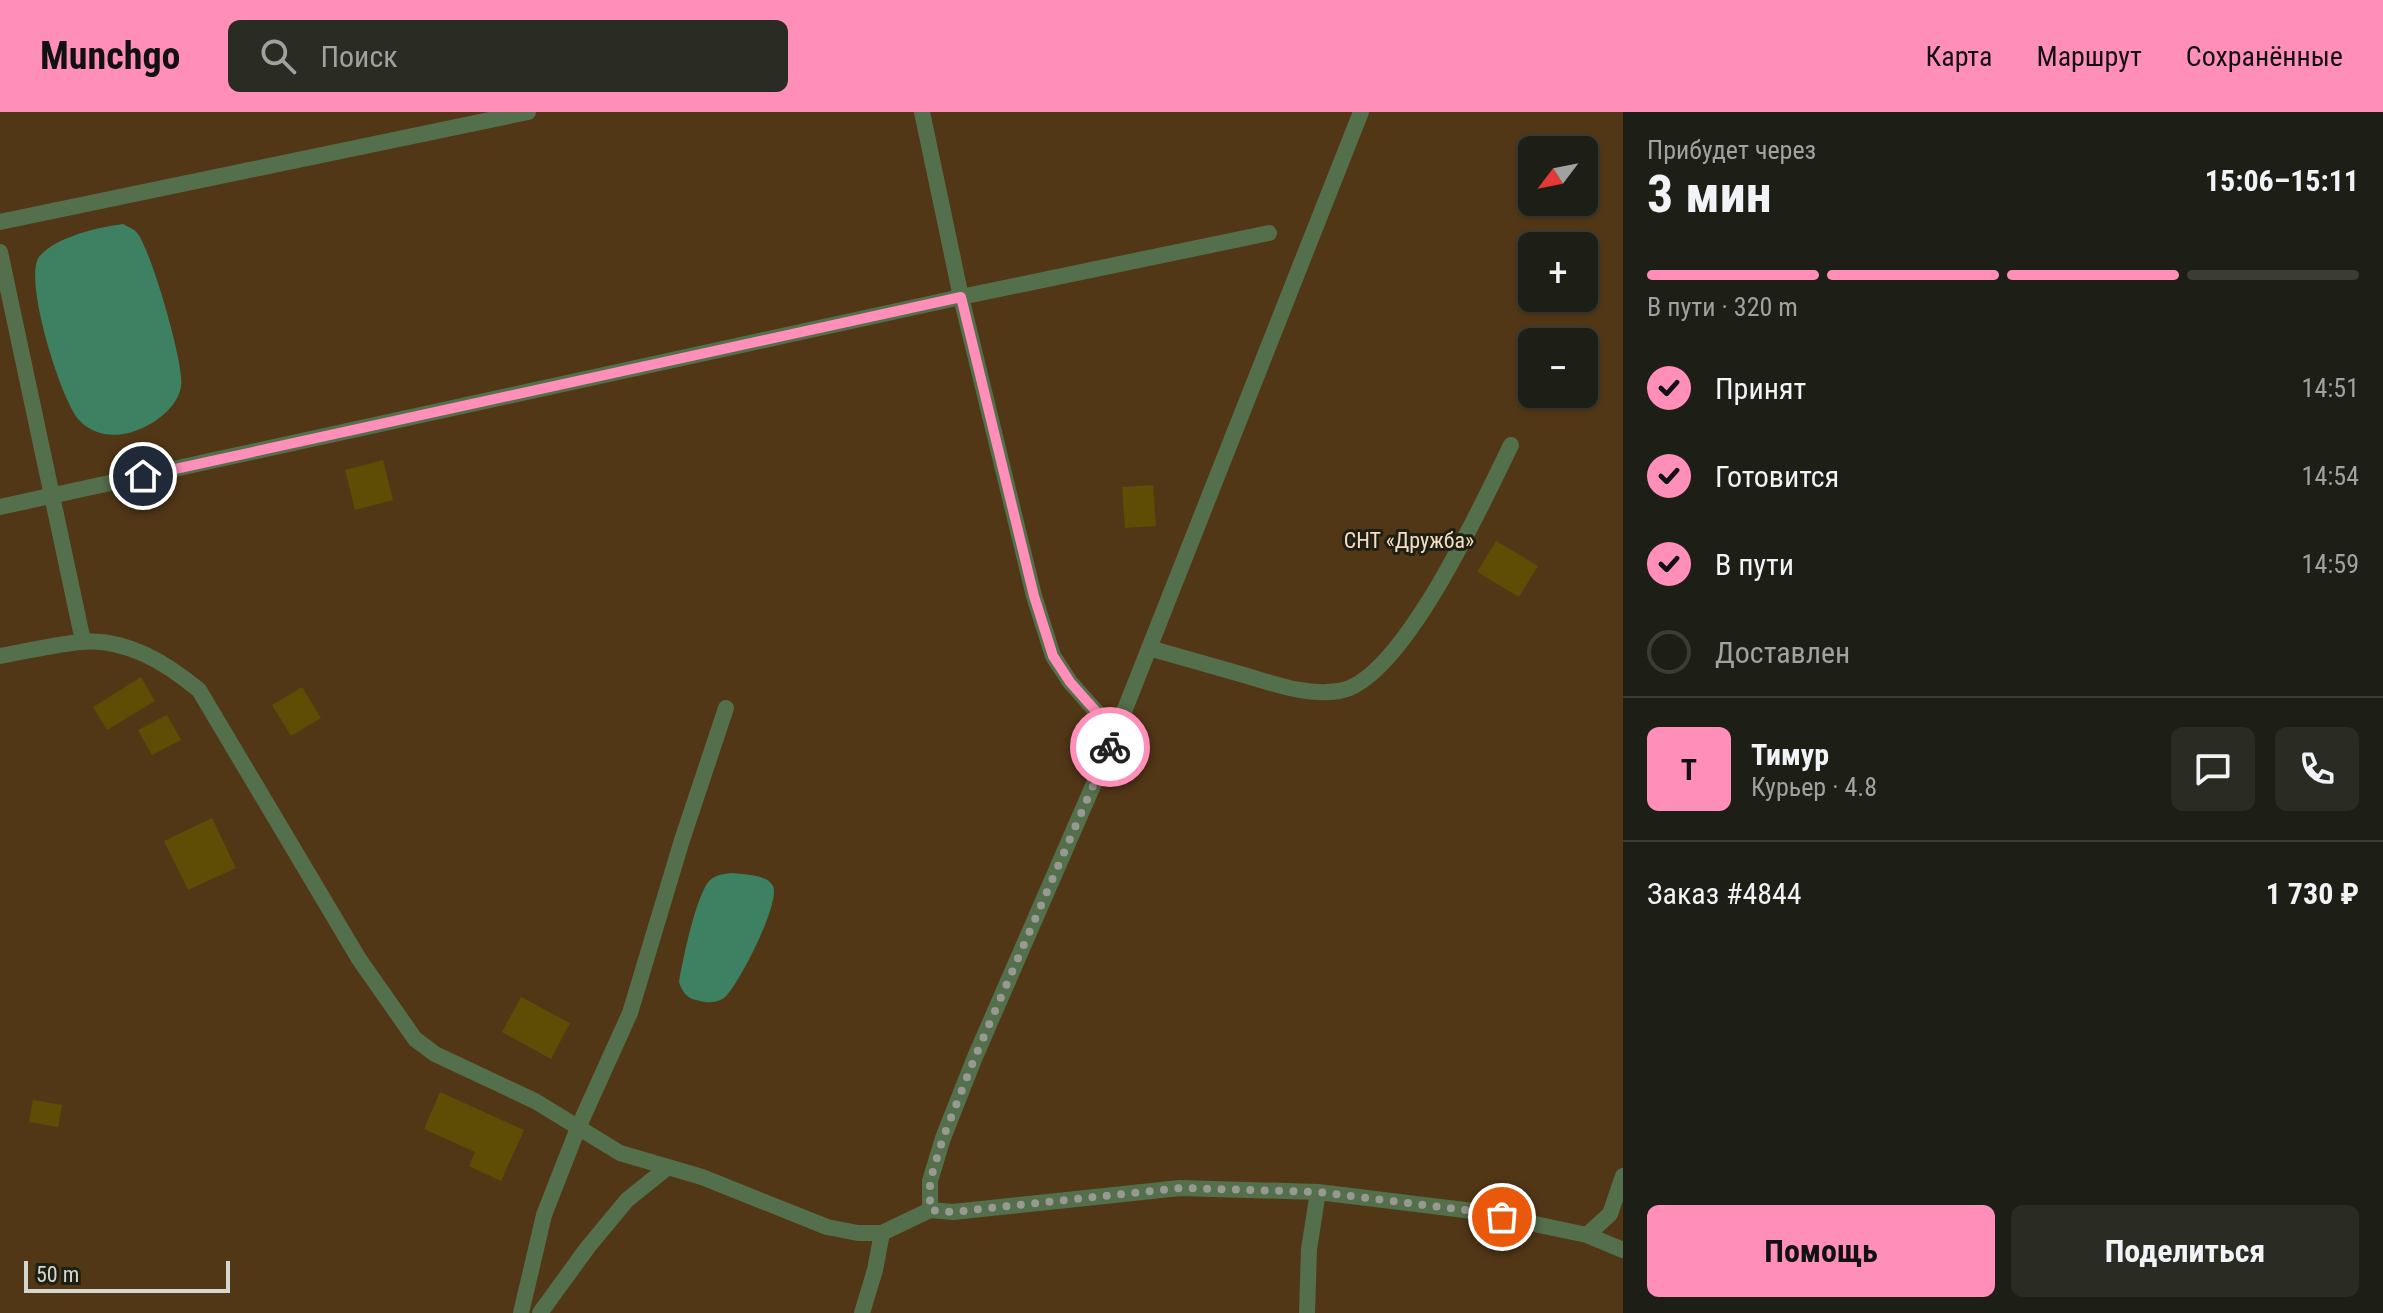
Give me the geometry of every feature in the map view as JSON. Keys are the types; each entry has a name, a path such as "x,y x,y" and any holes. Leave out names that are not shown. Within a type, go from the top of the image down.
{"street":[{"path":"0,222 528,112"},
{"path":"922,112 961,297 1034,596 1053,656 1070,682 1101,717 1112,742"},
{"path":"930,1210 930,1181 943,1138 1112,742 1361,112"},
{"path":"0,507 961,297 1269,233"},
{"path":"0,252 83,641"},
{"path":"1149,648 1304,692 1342,691 1368,679 1406,636 1459,553 1511,445"},
{"path":"0,656 83,641 115,643 176,671 199,690 359,959 415,1039 435,1054 535,1101 620,1153 702,1177 827,1227 858,1233 882,1233 930,1210 953,1212 1180,1188 1318,1192 1473,1211 1587,1235 1623,1250"},
{"path":"521,1313 544,1215 578,1128 630,1013 726,708"},
{"path":"540,1313 627,1200 668,1167"},
{"path":"1587,1235 1610,1214 1623,1176"},
{"path":"1307,1313 1309,1249 1318,1192"},
{"path":"862,1313 882,1233"}],"green space":[{"name":"СНТ «Дружба»","path":"0,112 1623,112 1623,1313 0,1313"}],"shaded area":[{"path":"123,224 138,234 151,262 173,334 181,386 175,402 162,416 139,429 114,435 90,429 71,408 46,339 35,270 39,257 56,244 90,230"},
{"path":"733,873 770,882 774,895 771,909 757,944 730,991 715,1002 696,1000 686,995 679,982 694,915 709,881"}],"building":[{"path":"383,460 393,500 355,510 345,470"},
{"path":"1153,485 1156,526 1125,528 1122,487"},
{"path":"1496,541 1538,566 1519,597 1477,572"},
{"path":"141,677 155,701 107,730 93,707"},
{"path":"302,687 321,718 291,736 272,705"},
{"path":"167,715 181,740 152,755 138,730"},
{"path":"212,818 236,868 188,890 164,841"},
{"path":"521,997 570,1023 551,1059 502,1032"},
{"path":"440,1092 524,1130 501,1181 469,1166 475,1152 424,1129"},
{"path":"33,1100 62,1105 58,1127 29,1122"}],"way so far":[{"path":"1110,747 943,1138 930,1181 930,1210 953,1212 1180,1188 1318,1192 1502,1217"}],"route":[{"path":"143,476 961,297 1034,596 1053,656 1070,682 1101,717 1112,742 1110,747"}]}
